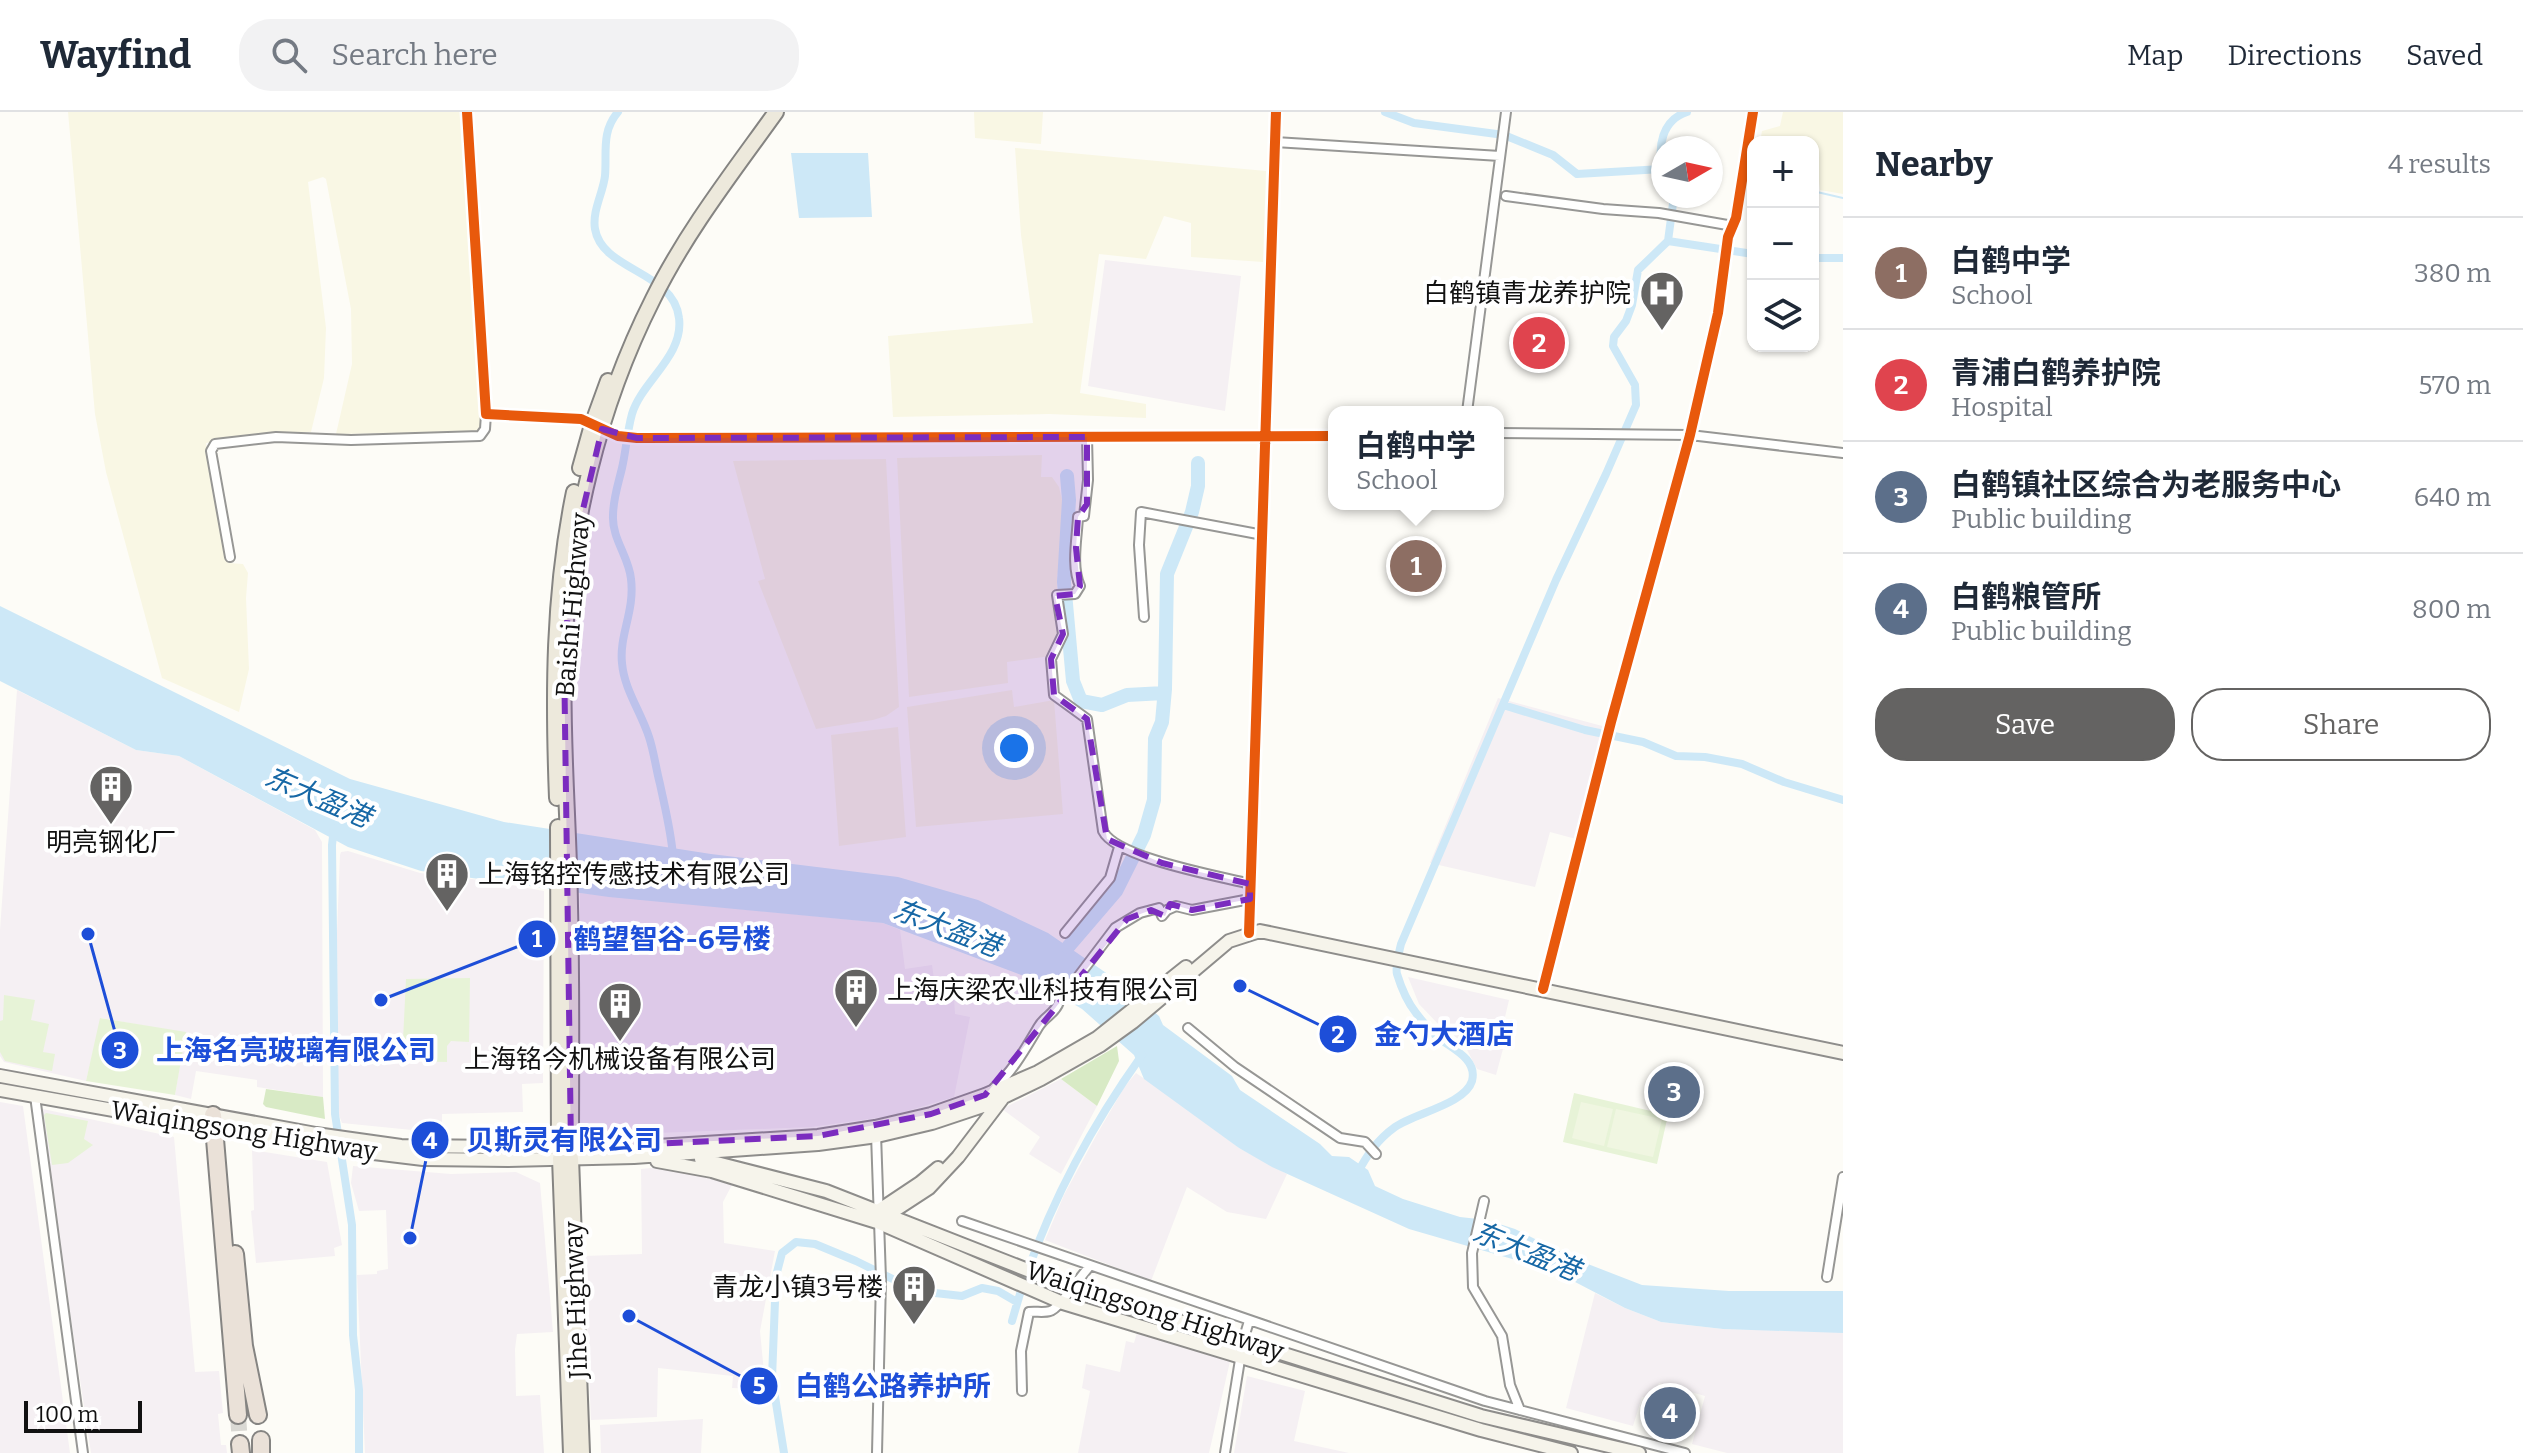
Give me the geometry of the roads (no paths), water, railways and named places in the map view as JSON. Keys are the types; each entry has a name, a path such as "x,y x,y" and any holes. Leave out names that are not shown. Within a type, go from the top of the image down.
{"highway":[{"path":"218,1122 238,1415"},
{"path":"218,1122 244,1346 258,1415"}],"main road":[{"name":"Baishi Highway","path":"565,1153 565,907 554,670 558,587 566,534 626,336 764,112"},
{"name":"Baishi Highway","path":"666,267 776,112"},
{"path":"1249,929 1273,925 1843,1053"},
{"name":"Waiqingsong Highway","path":"676,1155 818,1144 932,1123 1041,1079 1099,1041 1159,995 1225,935 1249,929"},
{"path":"1544,986 1843,1045"},
{"name":"Waiqingsong Highway","path":"0,1076 218,1122 455,1161 565,1153 632,1152 876,1132"},
{"name":"Waiqingsong Highway","path":"0,1090 218,1122"},
{"path":"881,1216 949,1159 995,1096"},
{"name":"Waiqingsong Highway","path":"632,1152 881,1216 1004,1278 1063,1303 1481,1430 1571,1453"},
{"name":"Waiqingsong Highway","path":"632,1152 714,1161 801,1184 1071,1287 1481,1416 1639,1453"},
{"name":"Jihe Highway","path":"565,1153 571,1453"},
{"name":"Jihe Highway","path":"565,1153 582,1453"}],"street":[{"path":"230,557 213,448 220,442 276,437 351,440 480,436 485,429 467,112"},
{"path":"1249,929 1276,112"},
{"path":"1544,986 1611,722 1690,435 1718,313 1725,254 1733,226 1753,112"},
{"path":"1468,406 1505,115"},
{"path":"1275,142 1500,154"},
{"path":"1506,196 1659,213 1733,226"},
{"path":"486,414 581,419 618,436 637,438 1328,436"},
{"path":"1504,433 1690,435 1843,453"},
{"path":"1087,437 1087,504 1084,516 1078,517 1076,548 1076,576 1080,586 1075,594 1057,595 1063,634 1051,659 1054,695 1087,719 1103,831 1107,839 1144,856 1250,884"},
{"path":"1144,617 1139,545 1141,512 1263,535"},
{"path":"1065,933 1110,878 1122,848"},
{"path":"995,1096 1002,1080 1028,1048 1041,1022 1055,1012 1059,1002 1115,928 1140,913 1159,908 1162,916 1176,906 1192,910 1250,899"},
{"path":"1188,1028 1235,1067 1330,1132 1346,1140 1365,1142 1376,1154"},
{"path":"35,1096 83,1453"},
{"path":"876,1132 881,1216 877,1453"},
{"path":"1827,1277 1843,1177"},
{"path":"1484,1201 1472,1253 1473,1287 1502,1336 1516,1409"},
{"path":"962,1221 1485,1401 1685,1453"},
{"path":"1022,1391 1021,1351 1029,1312 1052,1311 1063,1303 1071,1287 1090,1266"},
{"path":"1225,1453 1249,1321"}],"water":[{"path":"791,153 868,153 872,217 799,218"},
{"name":"东大盈港","path":"0,606 350,779 504,822 711,854 898,877 978,900 1048,933 1115,979 1159,1016 1163,1025 1232,1076 1240,1090 1320,1144 1332,1156 1349,1157 1368,1170 1375,1186 1403,1199 1460,1217 1487,1220 1515,1229 1575,1259 1642,1285 1729,1291 1843,1291 1843,1333 1723,1329 1661,1322 1625,1308 1554,1271 1409,1229 1272,1167 1239,1148 1144,1079 1134,1055 1082,1009 1029,978 883,923 609,897 421,871 348,847 179,756 136,750 0,681"}],"waterway":[{"path":"618,112 607,135 605,176 595,216 595,229 600,243 610,254 665,290 674,302 679,318 675,344 632,414 613,516 632,591 623,643 623,673 651,743 673,856"},
{"path":"1385,112 1414,123 1504,135 1553,155 1577,174 1651,170"},
{"path":"1663,136 1672,121 1687,112"},
{"path":"1819,192 1843,198"},
{"path":"1357,1174 1373,1148 1395,1127 1450,1102 1468,1089 1472,1081 1473,1073 1467,1060 1436,1036 1410,1005 1397,974 1398,955 1556,580 1636,405 1635,385 1613,346 1614,337 1626,321 1632,305 1638,270 1668,241 1672,208"},
{"path":"1668,241 1747,253"},
{"path":"1819,258 1843,258"},
{"path":"1068,947 1116,891 1144,835 1154,800 1155,739 1162,722 1165,689 1167,574 1192,512 1198,486 1198,463"},
{"path":"1067,476 1069,500 1064,582 1073,681 1081,701 1102,705 1127,695 1164,693"},
{"path":"1503,705 1585,730 1643,742 1676,756 1705,757 1742,764 1784,782 1843,800"},
{"name":"东大盈港","path":"334,828 335,1114 352,1225 359,1453"},
{"path":"1012,1321 1035,1251 1065,1182 1101,1117 1142,1055"},
{"path":"784,1453 772,1378 776,1276 782,1253 796,1242 815,1244 917,1291 962,1296 982,1288 998,1291 1017,1302"}],"tunnel":[{"path":"238,1415 240,1444"}],"place":[{"name":"白鹤镇青龙养护院","path":"1662,332"},
{"name":"青浦白鹤养护院","path":"1539,343"},
{"name":"白鹤中学","path":"1416,566"},
{"name":"明亮钢化厂","path":"111,826"},
{"name":"上海铭控传感技术有限公司","path":"447,913"},
{"name":"上海名亮玻璃有限公司","path":"88,934"},
{"name":"金勺大酒店","path":"1240,986"},
{"name":"鹤望智谷-6号楼","path":"381,1000"},
{"name":"上海庆梁农业科技有限公司","path":"856,1029"},
{"name":"上海铭今机械设备有限公司","path":"620,1043"},
{"name":"白鹤镇社区综合为老服务中心","path":"1674,1092"},
{"name":"贝斯灵有限公司","path":"410,1238"},
{"name":"白鹤公路养护所","path":"629,1316"},
{"name":"青龙小镇3号楼","path":"914,1326"},
{"name":"白鹤粮管所","path":"1670,1413"}]}
